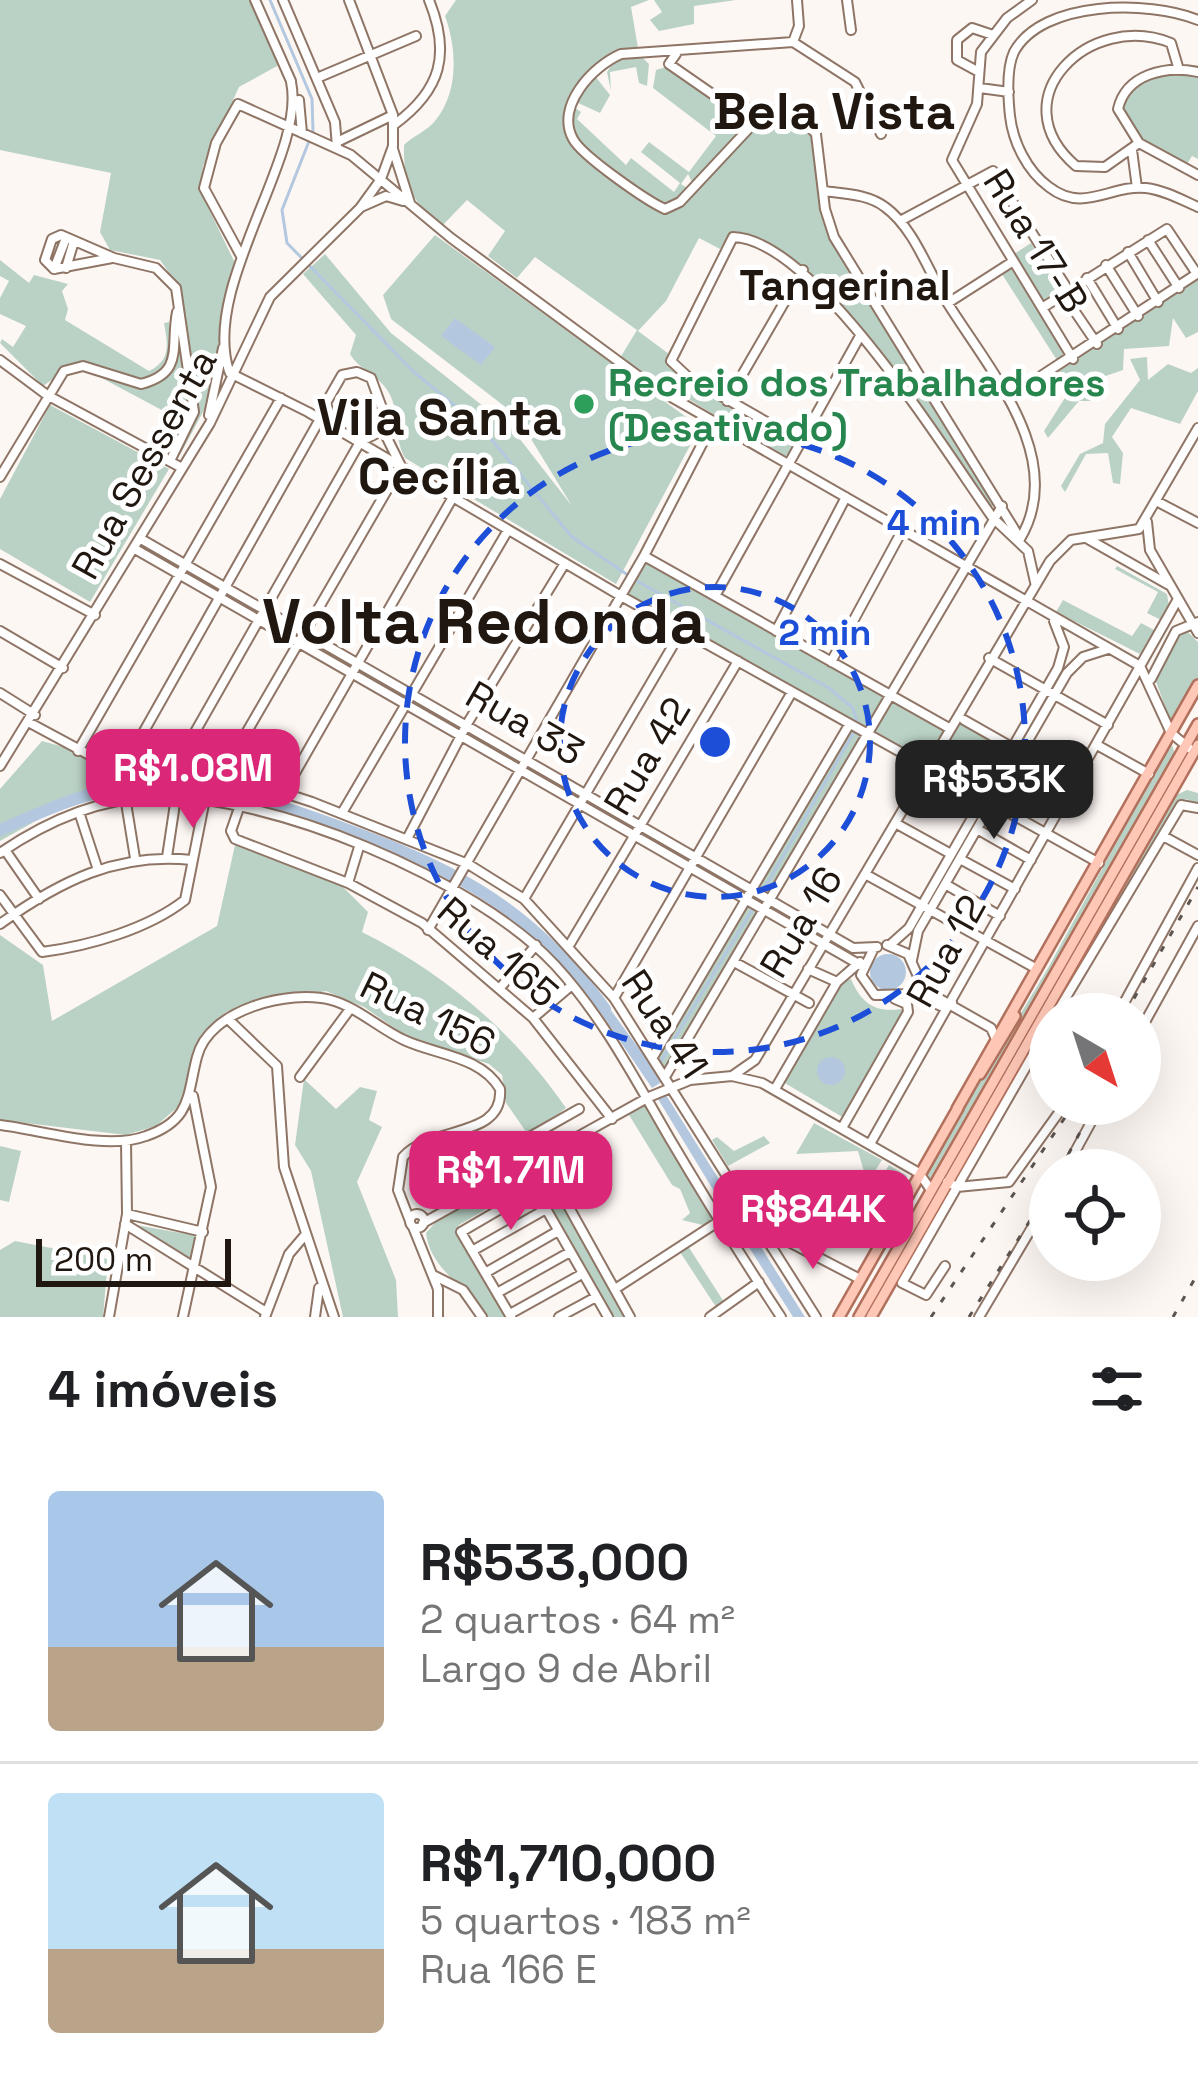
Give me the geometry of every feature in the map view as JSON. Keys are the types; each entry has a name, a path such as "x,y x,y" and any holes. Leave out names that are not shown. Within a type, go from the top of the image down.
{"main road":[{"path":"957,1108 993,1032 1053,945 1198,685"},
{"path":"871,1317 952,1184 1194,749 1198,724"},
{"path":"860,1317 1194,749"},
{"path":"838,1317 1028,992"}],"street":[{"path":"255,0 291,82 308,136"},
{"path":"283,0 338,144"},
{"path":"349,0 393,120 393,146 411,204"},
{"path":"338,144 419,106 438,78 441,34 429,0"},
{"path":"793,42 799,26 797,0"},
{"path":"847,0 851,30"},
{"path":"1009,92 980,88 981,52 1032,0"},
{"path":"1198,20 1176,9 1130,3 1058,14 1018,45 1011,57 1009,92 1016,144 1049,188 1091,200 1137,188 1198,207"},
{"path":"979,72 957,60 957,40 971,28 993,35"},
{"path":"1136,146 1100,168 1072,163 1052,141 1044,120 1056,80 1084,49 1123,34 1171,43 1179,70"},
{"path":"316,78 416,36"},
{"path":"881,134 855,82 793,42 626,53 599,66 571,106 570,130 577,144 668,209 753,118 796,112 812,125 834,237 1002,506 1028,551 1035,583"},
{"path":"676,53 669,64 753,118"},
{"path":"1137,188 1136,146 1119,118 1122,95 1142,77 1179,70 1198,72"},
{"path":"210,423 209,395 227,335 241,256 295,104 291,82"},
{"name":"Rua 17-B","path":"980,88 952,160 1073,359"},
{"path":"241,256 206,196 208,162 238,104 288,128 338,144 617,363 1053,620 1140,666 1151,680 1171,733 1194,749"},
{"name":"Rua Sessenta","path":"1,764 33,719 210,423 270,297 302,260 360,208 381,179 393,146"},
{"path":"1136,146 1198,175"},
{"path":"900,221 988,172 995,173 1097,344"},
{"path":"824,191 866,196 900,221 1009,398 1025,437 1036,497 1020,539"},
{"path":"360,208 386,196 411,204"},
{"path":"1009,398 1197,274 1167,229 1042,308"},
{"path":"59,270 45,260 56,236 163,272 179,303 194,412 170,461"},
{"path":"800,441 675,370 671,361 676,341 726,245 739,237 803,270 860,336 993,518 1020,539"},
{"path":"1148,240 1179,287"},
{"path":"74,241 80,264"},
{"path":"59,270 74,241"},
{"path":"1128,252 1159,302"},
{"path":"59,270 114,258"},
{"path":"948,303 1012,262"},
{"path":"1106,266 1138,316"},
{"path":"727,401 803,270"},
{"path":"1087,278 1118,329"},
{"path":"0,477 62,373 77,366 132,383 161,376 176,359 179,303"},
{"path":"227,335 230,373 332,425 682,630 1099,863"},
{"path":"715,596 860,336"},
{"path":"0,360 47,394 182,468"},
{"path":"308,412 326,403 342,375 364,374 375,384 390,419 385,434 401,466"},
{"path":"78,751 281,398"},
{"path":"326,403 332,425"},
{"path":"135,858 121,776 320,419"},
{"path":"428,930 644,556 714,421"},
{"path":"1028,551 1049,561 1066,542 1136,531 1158,502 1198,428"},
{"path":"174,769 360,442 385,434"},
{"path":"1188,445 1198,451"},
{"path":"223,773 401,466"},
{"path":"283,794 453,497"},
{"path":"776,631 846,497"},
{"path":"1158,502 1198,523"},
{"path":"417,1221 517,1176 669,1083 865,734 1002,506"},
{"path":"1149,516 1145,531 1150,550 1197,623 1175,633 1151,680"},
{"path":"831,662 903,529"},
{"path":"342,813 508,530"},
{"path":"1125,534 1150,550"},
{"path":"1086,538 1171,585"},
{"name":"Rua 33","path":"138,544 226,586 356,660 408,697"},
{"name":"Rua 33","path":"138,544 257,621 408,697 767,904"},
{"path":"644,556 949,728"},
{"name":"Rua 16","path":"732,1076 755,1060 1049,561"},
{"path":"408,837 464,729 565,563"},
{"path":"0,564 95,615"},
{"name":"Rua 12","path":"870,1144 1178,598"},
{"path":"895,997 910,986 916,936 926,907 1062,671 1064,646 1053,620"},
{"path":"524,899 682,630"},
{"path":"0,631 63,668"},
{"path":"1062,671 1086,655 1110,649"},
{"path":"989,658 1108,725"},
{"name":"Rua 42","path":"570,944 739,661"},
{"path":"614,998 792,692"},
{"path":"0,693 78,751 121,776"},
{"path":"964,720 1075,783"},
{"path":"654,1058 850,725"},
{"path":"1097,745 1149,774"},
{"name":"Rua 41","path":"121,776 174,769 223,773 408,837 468,864 524,899 570,944 614,998 816,1317"},
{"path":"39,898 2,852 79,812 122,797 205,799 240,806 359,847 454,888 536,945 572,985 648,1098 782,1317"},
{"path":"167,857 176,797"},
{"path":"0,895 36,949 49,952 100,940 185,900 205,799"},
{"path":"827,938 856,950 890,945 945,884 988,800"},
{"path":"1069,993 1183,803 1198,808"},
{"name":"Rua 165","path":"240,806 232,831 235,839 348,883 428,930 533,1018 612,1119"},
{"path":"79,812 97,868"},
{"path":"895,822 1015,889"},
{"path":"977,829 1031,860"},
{"path":"1163,836 1198,855"},
{"path":"348,883 359,847"},
{"path":"0,924 97,868 135,858 193,860"},
{"path":"1130,993 1198,868"},
{"path":"865,874 1037,969"},
{"path":"945,884 1000,916"},
{"path":"767,904 862,963 868,990 950,1003"},
{"path":"1161,993 1198,926"},
{"path":"500,988 536,945"},
{"path":"890,945 913,963 924,990 993,1032 977,1078"},
{"path":"1028,992 1053,945"},
{"path":"809,1004 877,947"},
{"path":"734,962 809,1004"},
{"path":"808,969 834,987"},
{"path":"533,1018 572,985"},
{"path":"775,1089 834,987"},
{"path":"842,1128 908,1012 907,1004 895,997"},
{"name":"Rua 156","path":"229,1020 293,998 329,999 408,1042 479,1066 500,1089 500,1105 483,1123 413,1146 398,1170 399,1197 417,1221 418,1242 438,1289 438,1317"},
{"path":"809,1004 812,1026"},
{"path":"300,1077 350,1009"},
{"path":"183,1317 211,1187 193,1094 203,1043 229,1020 277,1066 284,1167 320,1287 315,1317"},
{"path":"945,1266 924,1296 902,1283 952,1184 1029,1059"},
{"path":"755,1060 762,1083"},
{"path":"669,1083 732,1076 762,1083 919,1173 931,1190"},
{"path":"0,1124 126,1141 164,1128 193,1094"},
{"path":"422,1198 579,1109"},
{"path":"952,1184 1011,1180 1050,1125"},
{"path":"531,1139 630,1317"},
{"path":"109,1317 126,1219 126,1141"},
{"path":"517,1176 546,1209 608,1317"},
{"path":"517,1176 519,1194"},
{"path":"533,1190 463,1226 461,1234 510,1316 582,1274"},
{"path":"614,1289 742,1206"},
{"path":"472,1251 546,1209"},
{"path":"126,1219 194,1270 265,1314 289,1254 306,1234"},
{"path":"126,1219 203,1232"},
{"path":"758,1225 860,1279"},
{"path":"485,1273 558,1231"},
{"path":"979,1317 1029,1232"},
{"path":"497,1293 570,1252"},
{"path":"433,1275 458,1287 482,1317"},
{"path":"710,1317 759,1282"},
{"path":"320,1287 330,1296 334,1317"},
{"path":"438,1289 458,1287"},
{"path":"559,1317 596,1297"}],"green space":[{"path":"0,0 249,0 279,65 239,87 203,166 201,193 236,265 204,410 180,455 197,411 180,288 160,260 110,250 100,232 111,173 0,150"},
{"path":"456,0 649,0 631,7 639,54 649,64 647,86 639,83 636,67 610,72 611,91 607,72 618,55 612,57 578,93 568,117 570,134 593,166 661,212 678,207 764,121 780,114 800,118 815,142 828,234 995,505 989,507 908,393 831,299 793,262 758,240 729,236 720,249 699,238 666,301 638,331 669,354 676,373 791,439 794,447 785,457 620,358 637,330 535,257 517,278 488,256 505,231 467,200 441,227 431,218 408,181 404,145 432,125 448,97 453,56 445,16"},
{"path":"654,0 736,0 694,6 694,24 659,31 650,20 662,12"},
{"path":"669,66 749,114 752,121 694,186 688,174 681,184 690,190 663,208 591,155 572,134 572,106 581,112 577,119 626,165 631,158 674,192 680,183 641,152 649,142 689,172 716,136 653,88 656,70"},
{"path":"1175,73 1198,75 1198,159 1192,156 1187,164 1136,137 1121,106 1133,85"},
{"path":"595,76 610,95 600,113 574,101"},
{"name":"Recreio dos Trabalhadores (Desativado)","path":"435,235 700,427 616,584 405,458 389,393 354,360 350,354 356,335 303,274 325,254 391,333 512,429 572,506 517,416 391,319 383,295"},
{"path":"1031,243 1061,291 1041,304 1011,256"},
{"path":"0,260 29,283 34,275 68,284 62,291 68,309 65,320 149,371 164,357 164,323 169,322 173,352 168,366 140,380 76,363 43,386 0,343 2,339 13,347 26,326 0,314 0,298 9,281 0,276"},
{"path":"1009,265 1070,359 1060,365 1000,271"},
{"path":"1198,279 1198,332 1186,338 1173,318 1169,346 1124,349 1123,370 1097,379 1100,401 1079,401 1048,438 1044,431 1068,393 1047,379"},
{"path":"178,316 191,410 188,424 96,375 138,388 163,378 174,362"},
{"path":"1147,357 1148,380 1168,364 1191,373 1198,368 1198,391 1180,424 1131,408 1112,437 1123,453 1120,484 1113,483 1108,453 1086,454 1065,492 1061,486 1080,454 1103,443 1105,424 1140,380 1130,359"},
{"path":"50,405 169,469 90,602 0,549 0,499"},
{"path":"644,556 948,728 956,716 1012,748 984,798 867,735 771,901 752,890 848,725 621,596"},
{"path":"1115,569 1167,594 1169,606 1161,620 1147,613 1158,592"},
{"path":"1063,600 1132,636 1141,623 1154,630 1140,654 1056,612"},
{"path":"1186,630 1198,642 1198,679 1172,725 1155,679 1177,634"},
{"path":"42,741 78,751 115,775 115,793 50,813 0,841 0,789"},
{"path":"1171,742 1175,754 1037,993 1033,993"},
{"path":"1186,750 1190,752 1052,993 1047,993"},
{"path":"1187,790 1198,793 1198,804 1186,799 1178,803 1103,924 1174,796"},
{"path":"235,845 341,885 368,912 362,932 421,966 475,1007 523,1054 566,1108 529,1136 506,1103 502,1075 489,1064 409,1038 364,1007 326,991 226,1012 195,1050 180,1105 156,1126 126,1135 0,1120 0,935 43,965 52,1021 217,926"},
{"path":"748,897 766,908 665,1077 653,1057"},
{"path":"851,979 870,1004 901,1009 904,1015 844,1118 783,1082 840,982"},
{"path":"1029,1000 1029,1007 929,1181 924,1175"},
{"path":"1029,1025 1029,1034 867,1317 862,1317"},
{"path":"304,1079 336,1109 360,1087 377,1091 369,1120 382,1127 357,1182 396,1280 398,1317 343,1317 311,1171 295,1145"},
{"path":"646,1098 720,1221 711,1227 682,1220 690,1213 680,1189 672,1185 626,1110"},
{"path":"814,1123 882,1160 875,1171 865,1175 858,1151 796,1154"},
{"path":"764,1136 770,1143 728,1166 712,1140 717,1137 734,1151"},
{"path":"0,1146 21,1151 9,1202 0,1200"},
{"path":"889,1165 907,1176 877,1230 859,1221 867,1207 866,1184 879,1182"},
{"path":"539,1166 625,1317 614,1317 541,1190 525,1180 526,1173"},
{"path":"806,1170 818,1189 806,1213 770,1200 774,1193 797,1192 794,1171"},
{"path":"514,1180 515,1192 459,1225 457,1232 506,1317 487,1317 434,1257 426,1233 442,1215"},
{"path":"136,1225 198,1236 191,1260"},
{"path":"15,1241 108,1259 103,1317 0,1317 0,1250"},
{"path":"688,1246 724,1302 716,1307 680,1252"}],"water":[{"path":"455,318 495,347 481,365 441,336"},
{"path":"888,954 901,959 906,972 901,985 888,990 875,985 870,972 875,959"},
{"path":"599,994 659,1076 660,1083 652,1088 592,1000"},
{"path":"831,1057 841,1061 845,1071 841,1081 831,1085 821,1081 817,1071 821,1061"},
{"path":"666,1095 735,1205 726,1211 658,1099"},
{"path":"740,1214 805,1317 793,1317 732,1220"}],"waterway":[{"path":"270,0 312,99 313,131 282,210 287,243 415,373 482,428 572,537 635,580 829,688 853,708 858,725 763,891"},
{"path":"0,830 73,800 129,786 193,787 278,806 406,853 479,890 544,940 605,1009"},
{"path":"658,1066 755,905"}],"railway":[{"path":"1137,993 1198,887"},
{"path":"931,1317 1060,1125"},
{"path":"1071,1149 1084,1125"},
{"path":"969,1317 1029,1222"},
{"path":"1173,1317 1198,1273"}],"place":[{"name":"Recreio dos Trabalhadores (Desativado)","path":"584,404"}],"district":[{"name":"Bela Vista","path":"834,111"},
{"name":"Tangerinal","path":"845,285"},
{"name":"Vila Santa Cecília","path":"439,446"},
{"name":"Volta Redonda","path":"484,621"}]}
